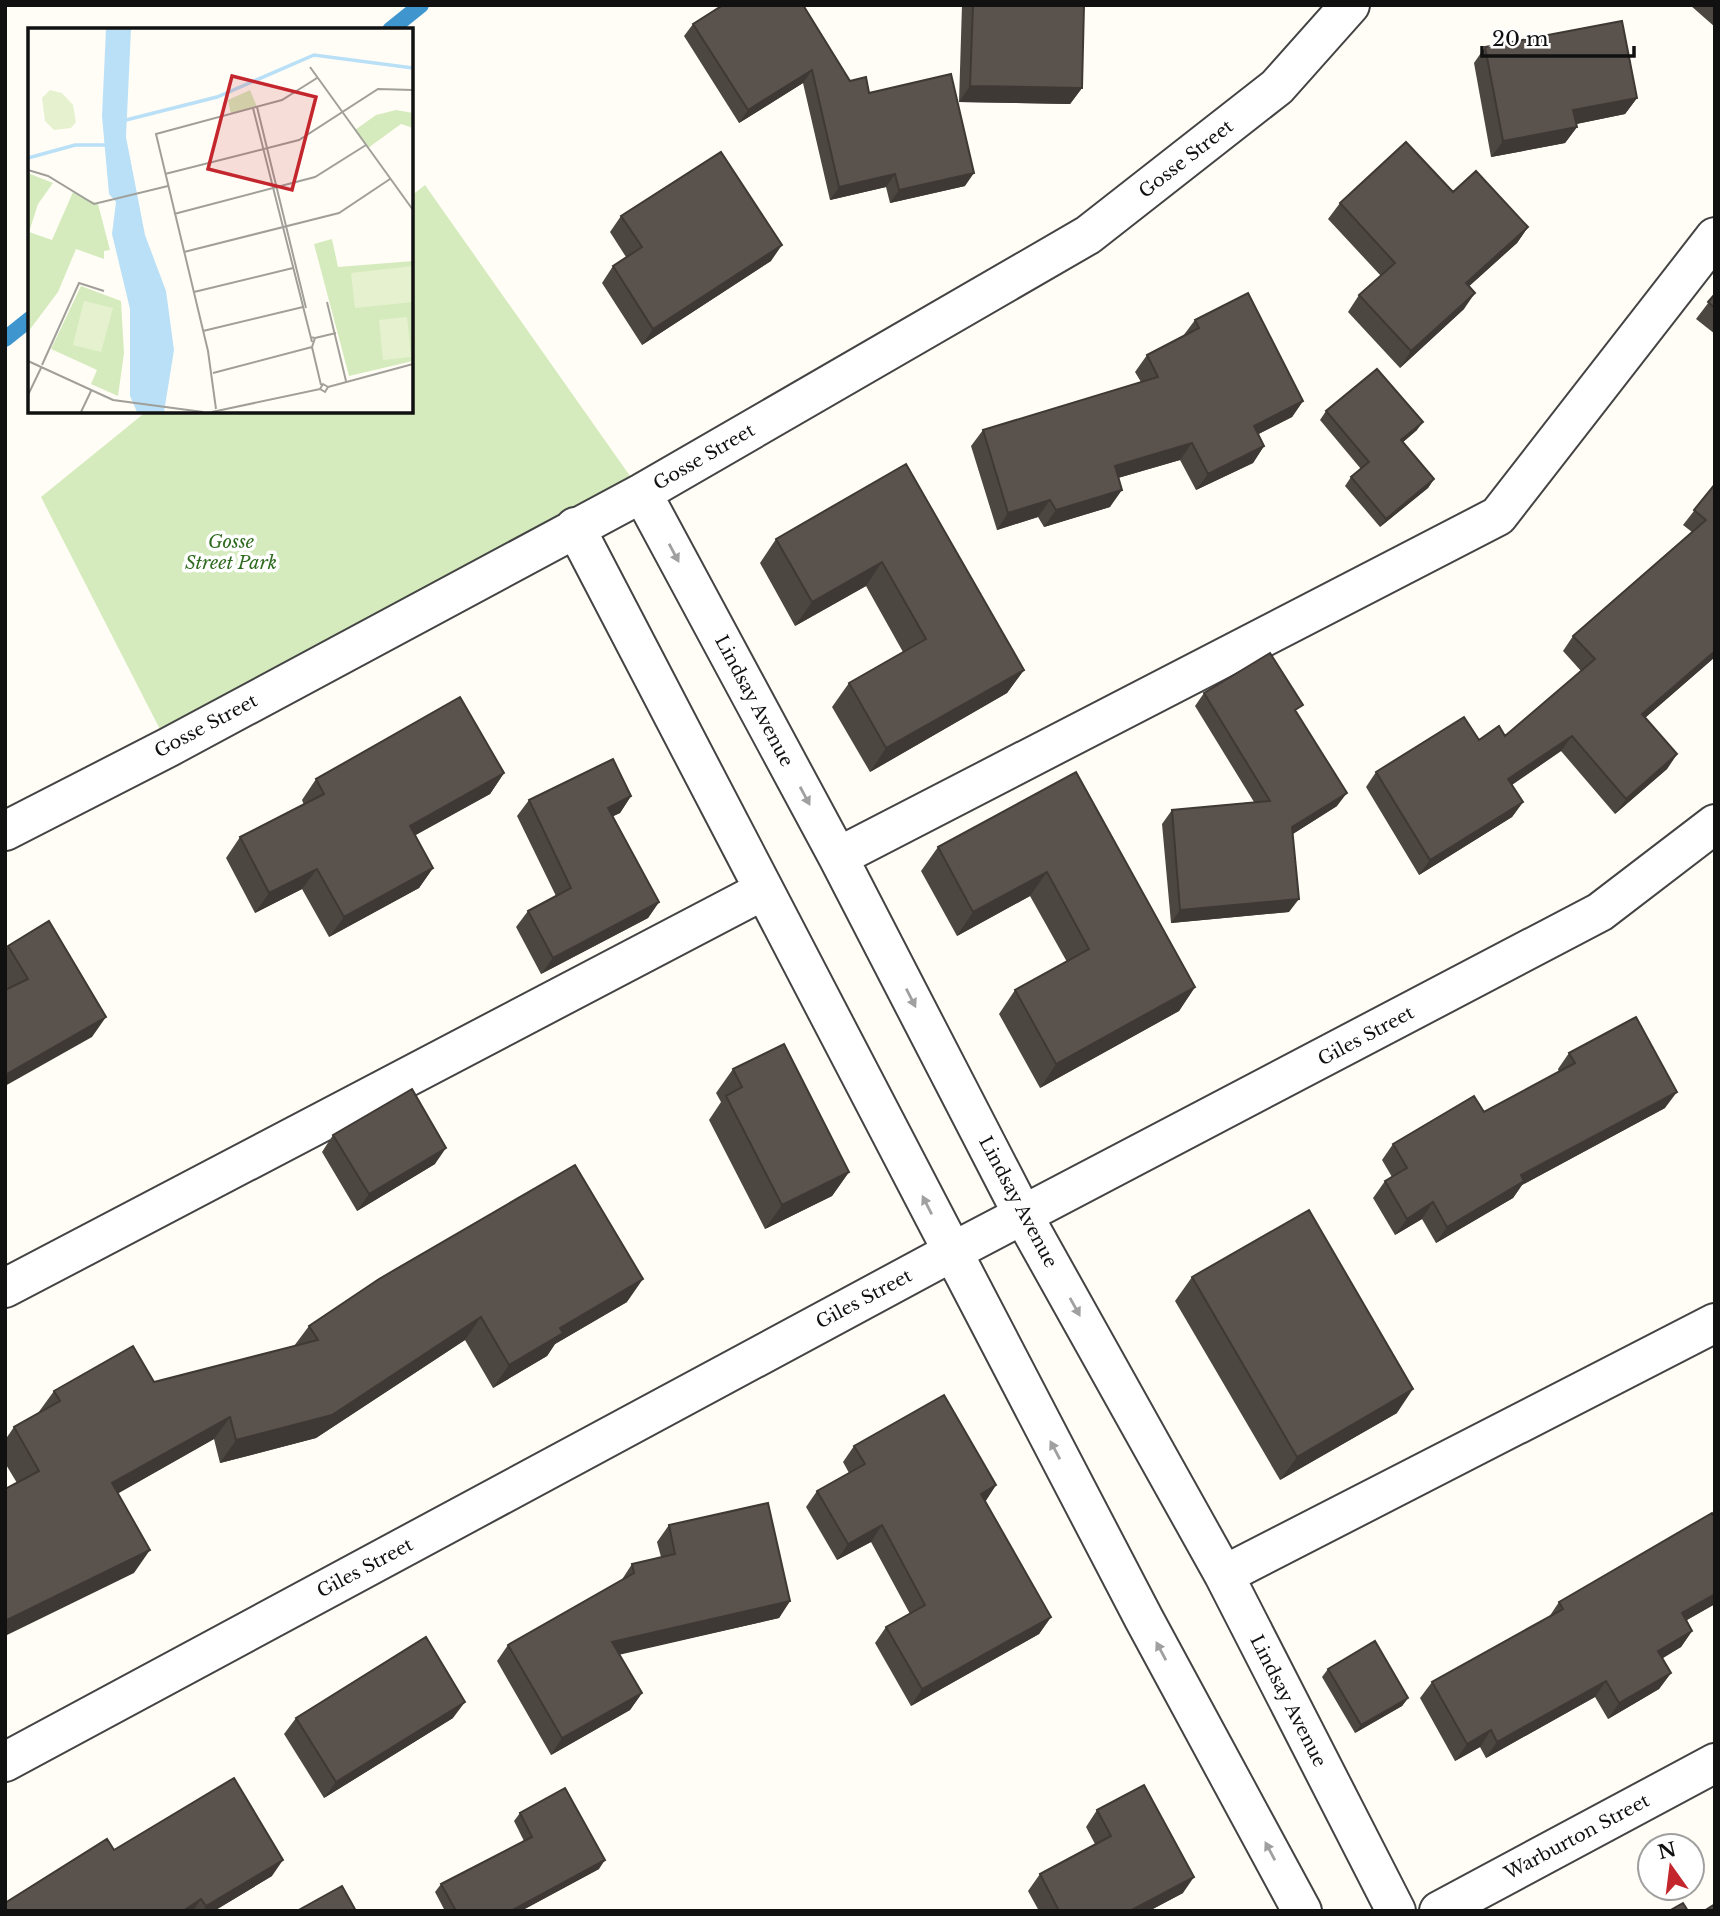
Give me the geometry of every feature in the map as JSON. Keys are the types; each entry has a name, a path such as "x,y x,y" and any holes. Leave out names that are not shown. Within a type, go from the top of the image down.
{"street":[{"name":"Gosse Street","path":"5,831 169,747 642,493 1088,235 1277,87 1350,5"},
{"path":"838,857 1499,516 1715,237"},
{"name":"Lindsay Avenue","path":"642,493 838,857 1024,1217 1224,1576 1396,1911"},
{"path":"575,527 1144,1619 1302,1911"},
{"name":"Giles Street","path":"5,1762 952,1252 1024,1217 1600,912 1715,824"},
{"path":"5,1288 764,890"},
{"path":"1224,1576 1715,1324"},
{"name":"Warburton Street","path":"1440,1911 1715,1763"}],"green space":[{"name":"Gosse Street Park","path":"425,185 642,493 169,747 41,497 145,413 413,413 413,194"}],"building":[{"path":"723,5 803,5 850,81 866,77 869,93 951,74 974,173 899,190 895,174 839,187 812,70 748,110 693,24"},
{"path":"973,5 1084,5 1082,88 970,86"},
{"path":"1622,21 1637,98 1573,110 1577,127 1503,141 1485,47"},
{"path":"1406,142 1453,192 1476,171 1528,227 1466,283 1475,293 1411,351 1359,295 1395,263 1340,203"},
{"path":"721,152 782,245 653,329 613,266 642,247 621,216"},
{"path":"1248,293 1303,401 1254,426 1264,446 1208,474 1192,443 1115,466 1122,490 1056,510 1050,500 1008,513 983,430 1158,377 1147,355 1199,328 1195,320"},
{"path":"1715,294 1715,308 1708,302"},
{"path":"1377,369 1423,422 1401,440 1434,479 1386,519 1351,477 1369,462 1326,411"},
{"path":"906,464 1024,670 886,748 849,683 926,639 882,562 812,602 776,539"},
{"path":"1715,484 1715,651 1642,714 1677,754 1626,799 1572,736 1508,779 1523,802 1430,860 1376,772 1464,717 1479,740 1499,726 1505,736 1595,659 1573,636 1706,520 1694,510"},
{"path":"1270,653 1303,705 1295,710 1347,793 1292,827 1299,899 1180,910 1172,810 1270,801 1204,693"},
{"path":"460,697 504,773 410,826 433,868 344,917 317,869 269,893 240,837 324,794 316,779"},
{"path":"613,759 631,796 608,808 659,902 553,958 528,911 571,888 529,800"},
{"path":"1076,772 1195,987 1056,1064 1015,990 1089,949 1047,872 973,912 938,847"},
{"path":"49,921 106,1017 5,1075 5,990 28,979 8,946"},
{"path":"1636,1017 1677,1092 1521,1175 1524,1181 1447,1227 1433,1202 1407,1219 1385,1181 1407,1168 1393,1144 1474,1096 1484,1112 1575,1063 1569,1053"},
{"path":"784,1044 849,1172 782,1205 726,1096 742,1087 733,1069"},
{"path":"412,1089 446,1148 369,1194 333,1135"},
{"path":"575,1165 643,1279 560,1328 563,1333 509,1365 481,1317 332,1415 236,1440 230,1417 112,1483 150,1550 5,1621 5,1489 39,1471 14,1427 60,1401 54,1391 133,1346 154,1382 318,1340 309,1326 379,1279"},
{"path":"1309,1210 1413,1389 1297,1457 1192,1277"},
{"path":"944,1395 996,1485 981,1494 1051,1617 922,1689 886,1627 925,1605 882,1525 848,1544 817,1491 865,1464 854,1446"},
{"path":"768,1503 790,1601 612,1642 642,1693 562,1738 508,1645 634,1573 632,1564 675,1554 669,1525"},
{"path":"1712,1513 1715,1517 1715,1594 1682,1613 1692,1631 1658,1651 1671,1673 1619,1703 1606,1681 1497,1742 1491,1730 1467,1744 1432,1682 1563,1609 1559,1602"},
{"path":"426,1637 465,1702 336,1782 296,1718"},
{"path":"1375,1641 1408,1698 1361,1725 1328,1669"},
{"path":"234,1778 283,1860 206,1906 201,1899 183,1911 5,1911 5,1903 107,1839 114,1850"},
{"path":"1144,1785 1194,1877 1130,1911 1059,1911 1040,1874 1111,1836 1097,1810"},
{"path":"565,1788 605,1860 511,1911 456,1911 441,1884 532,1837 520,1813"},
{"path":"342,1886 356,1911 297,1911"},
{"path":"1683,1903 1688,1911 1669,1911"},
{"path":"1715,1904 1715,1911 1704,1911"}],"waterway":[{"path":"392,28 421,5"},
{"path":"5,339 28,321"}]}
